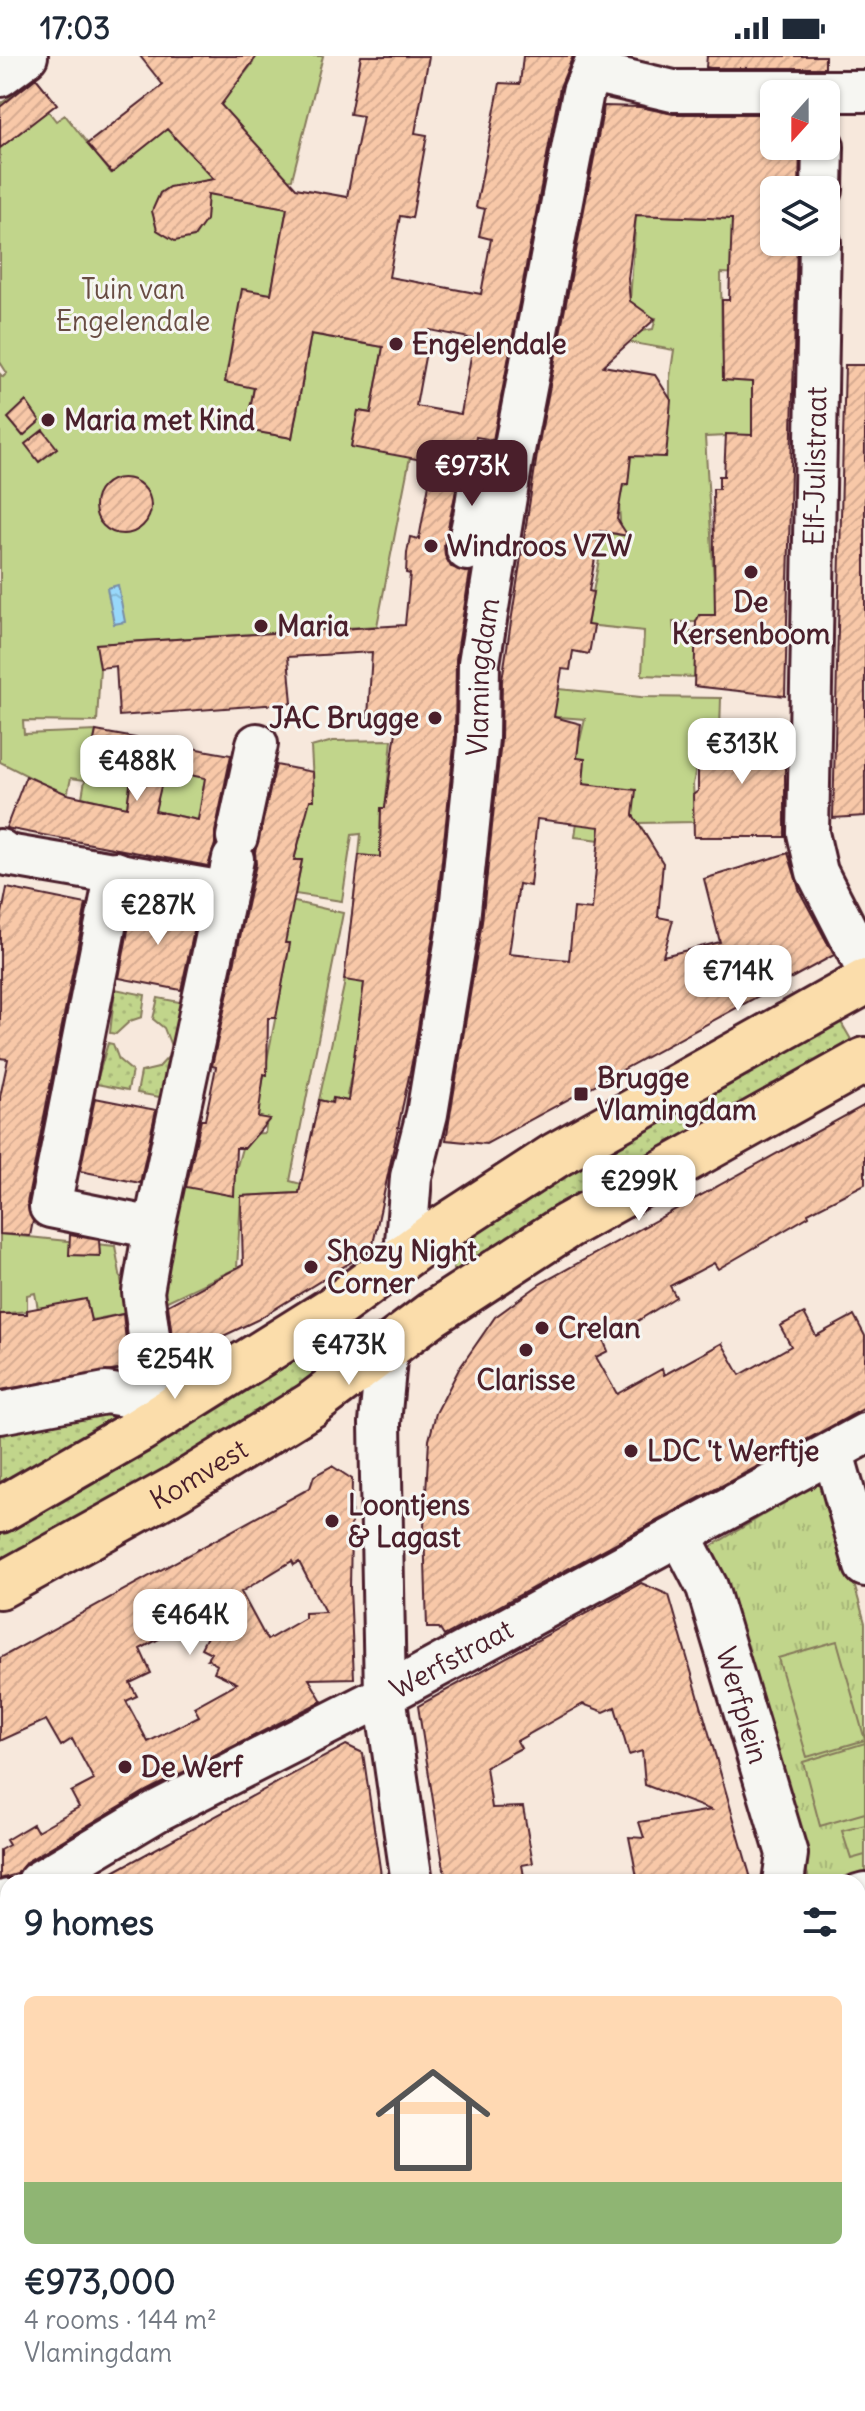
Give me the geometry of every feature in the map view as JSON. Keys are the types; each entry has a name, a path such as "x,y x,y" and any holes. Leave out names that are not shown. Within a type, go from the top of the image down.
{"main road":[{"path":"0,1510 138,1414 334,1308 405,1255 556,1155 865,982"},
{"name":"Komvest","path":"0,1586 175,1489 292,1417 387,1348 567,1226 865,1060"},
{"path":"387,1348 405,1255"}],"street":[{"path":"0,76 27,56"},
{"path":"595,64 673,91 760,92"},
{"name":"Vlamingdam","path":"405,1255 414,1156 425,1123 459,920 478,738 486,502 583,92 595,64"},
{"path":"840,92 865,91"},
{"name":"Elf-Julistraat","path":"820,256 808,833 817,872 865,966"},
{"path":"467,550 486,502"},
{"path":"0,1413 106,1393 138,1414 154,1372 143,1292 154,1228 257,744"},
{"path":"0,850 7,855 116,872 231,863"},
{"path":"116,872 50,1207 154,1228"},
{"path":"387,1348 380,1423 385,1695 411,1874"},
{"path":"849,1443 865,1566"},
{"name":"Werfstraat","path":"51,1874 157,1811 385,1695 849,1443"},
{"name":"Werfplein","path":"680,1535 707,1587 787,1854 784,1874"}],"green space":[{"path":"201,56 239,81 253,63 244,56 323,56 292,179 288,180 211,94"},
{"name":"Tuin van Engelendale","path":"28,85 56,121 65,115 111,173 167,129 232,198 287,208 246,430 292,438 311,334 383,347 371,413 358,411 351,446 410,457 377,626 97,644 100,667 97,722 23,721 24,734 96,731 91,755 207,778 198,820 155,811 157,799 129,793 127,807 82,797 85,780 71,778 67,796 0,762 0,374 3,377 7,373 0,362 0,148 21,131 0,104"},
{"path":"636,215 733,219 732,243 760,244 760,256 799,256 798,276 721,273 722,350 778,382 752,435 705,437 714,582 731,616 699,615 698,622 673,622 674,632 695,632 695,677 642,675 644,631 587,625 604,532 621,535 619,505 591,501 627,485 628,478 602,474 670,405 674,350 627,342 641,331 653,329 656,318 644,316 630,301"},
{"path":"548,688 641,697 721,698 720,731 711,734 711,759 698,759 693,784 695,822 639,823 652,846 575,837 585,759 559,756 561,737 580,740 585,719 545,716"},
{"path":"392,740 385,808 381,808 380,857 359,855 361,834 352,835 342,901 295,894 302,861 294,860 302,831 253,821 255,788 314,800 311,747 333,741"},
{"path":"355,887 391,890 362,1000 357,1031 368,1033 357,1048 347,1095 351,1096 350,1102 334,1098 332,1103 319,1100 344,986"},
{"path":"286,900 343,913 290,1181 301,1184 299,1193 241,1196 237,1268 161,1304 180,1185 229,1194 246,1134 265,1133 267,1119 256,1116 290,944 285,943"},
{"path":"115,989 145,995 142,1017 130,1021 116,1034 110,1033"},
{"path":"158,998 190,1004 176,1048 171,1046 164,1028 153,1019"},
{"path":"838,1017 853,1043 453,1282 454,1242 546,1181"},
{"path":"108,1043 113,1044 119,1060 132,1071 128,1090 96,1084"},
{"path":"169,1056 175,1057 171,1099 137,1093 141,1072 158,1068"},
{"path":"0,1234 115,1246 127,1313 91,1320 86,1300 74,1302 41,1325 35,1293 27,1295 27,1311 0,1314"},
{"path":"320,1337 314,1384 0,1570 0,1528"},
{"path":"115,1401 123,1417 0,1485 0,1420"},
{"path":"815,1484 827,1488 865,1623 865,1873 808,1874 710,1547"},
{"path":"837,1641 865,1740 807,1757 778,1658"},
{"path":"865,1743 865,1813 820,1826 803,1762"},
{"path":"865,1825 865,1855 851,1859 842,1831"}],"water":[{"path":"118,585 125,622 114,624 107,588"}],"building":[{"path":"140,56 257,56 221,105 296,188 347,197 363,116 350,114 361,56 429,56 415,133 427,135 412,218 400,216 389,277 481,294 491,239 479,236 485,209 476,207 500,83 520,84 523,56 573,56 560,87 493,440 476,437 472,457 462,464 444,545 451,567 470,572 456,659 455,737 436,917 414,1053 372,1249 257,1320 175,1359 168,1305 243,1265 241,1196 299,1193 319,1100 332,1103 333,1098 348,1101 364,983 344,980 359,855 380,857 381,808 385,808 398,718 368,717 372,652 288,657 292,703 119,716 116,666 100,668 96,644 405,625 410,574 406,573 407,553 410,537 419,539 433,462 351,447 358,411 371,413 383,347 311,334 292,438 246,430 254,388 225,382 242,289 271,294 287,208 208,194 206,220 194,237 175,241 157,230 152,211 160,193 169,187 214,179 167,129 112,173 87,144 163,85","holes":["430,330 474,339 461,414 416,406"]},
{"path":"707,56 825,56 825,68 710,68 706,67"},
{"path":"36,78 57,104 0,148 0,107"},
{"path":"604,106 640,107 673,114 760,114 760,160 800,160 799,176 760,176 760,256 797,256 785,696 694,686 696,622 699,615 715,615 713,489 719,489 719,476 724,476 726,434 752,435 752,382 723,380 722,300 729,300 732,219 636,215 628,279 630,301 655,319 603,366 655,375 671,400 666,457 631,456 628,484 623,484 617,519 628,536 600,531 589,591 593,592 587,625 594,626 589,654 573,651 570,670 562,669 554,717 581,724 577,758 585,759 583,784 636,790 633,815 663,863 658,917 673,920 663,956 720,942 704,879 788,853 800,892 834,955 486,1144 446,1140 482,922 501,740 502,680 538,448","holes":["537,819 600,827 592,910 574,908 569,960 509,954 519,884 530,886"]},
{"path":"845,365 865,365 865,816 833,818"},
{"path":"26,401 40,421 23,436 8,418"},
{"path":"43,430 57,448 39,462 25,444"},
{"path":"123,478 142,487 151,506 142,525 123,534 104,525 95,506 104,487"},
{"path":"723,729 785,732 785,837 694,837 693,795 698,791 698,758 711,759 711,734 723,734"},
{"path":"96,731 231,755 208,866 6,828 26,776 67,794 127,807 133,763 91,755","holes":["165,770 205,778 198,820 155,811"]},
{"path":"276,765 313,772 314,800 310,800 294,860 302,860 285,943 290,943 276,1018 268,1018 267,1075 264,1074 258,1117 270,1119 245,1148 236,1148 234,1196 186,1187 201,1120 205,1120 216,1067 212,1066 256,864 255,852"},
{"path":"7,888 86,904 27,1203 33,1221 30,1236 0,1234 0,1097 8,1059 0,1058 0,924"},
{"path":"133,904 197,917 181,990 119,978"},
{"path":"95,1098 156,1110 140,1183 80,1171"},
{"path":"865,1105 865,1184 808,1213 809,1216 718,1269 714,1263 670,1286 676,1297 604,1342 608,1351 596,1357 617,1394 662,1369 664,1375 722,1343 740,1375 791,1346 780,1326 804,1313 816,1336 854,1315 865,1336 865,1408 444,1636 439,1628 427,1628 424,1527 429,1440 436,1413 459,1369 495,1317 540,1284"},
{"path":"70,1235 99,1240 100,1256 69,1255"},
{"path":"86,1299 91,1321 123,1314 129,1368 0,1390 0,1314 27,1314 27,1310"},
{"path":"332,1466 352,1479 350,1588 354,1678 309,1679 322,1701 146,1791 26,1862 17,1874 0,1874 0,1850 9,1845 6,1840 33,1824 37,1831 79,1807 71,1792 94,1780 72,1739 61,1746 46,1720 0,1741 0,1658 310,1488 314,1476","holes":["292,1561 294,1565 299,1562 325,1612 305,1613 305,1618 267,1640 241,1592","224,1604 201,1648 211,1653 207,1659 217,1665 214,1672 237,1683 194,1707 199,1716 148,1742 126,1701 137,1696 130,1683 151,1673 140,1649"]},
{"path":"641,1583 669,1595 750,1874 636,1874 629,1837 644,1838 639,1822 711,1810 645,1785 642,1751 629,1755 615,1707 604,1712 583,1704 517,1741 521,1748 486,1767 492,1808 523,1807 533,1863 522,1865 524,1874 445,1874 418,1706"},
{"path":"346,1745 363,1753 381,1874 110,1874"}],"place":[{"name":"Engelendale","path":"396,344"},
{"name":"Maria met Kind","path":"48,420"},
{"name":"Windroos VZW","path":"431,546"},
{"name":"De Kersenboom","path":"751,572"},
{"name":"Maria","path":"261,626"},
{"name":"JAC Brugge","path":"435,718"},
{"name":"Brugge Vlamingdam","path":"581,1094"},
{"name":"Shozy Night Corner","path":"311,1267"},
{"name":"Crelan","path":"542,1328"},
{"name":"Clarisse","path":"526,1350"},
{"name":"LDC 't Werftje","path":"631,1451"},
{"name":"Loontjens & Lagast","path":"332,1521"},
{"name":"De Werf","path":"125,1767"}]}
